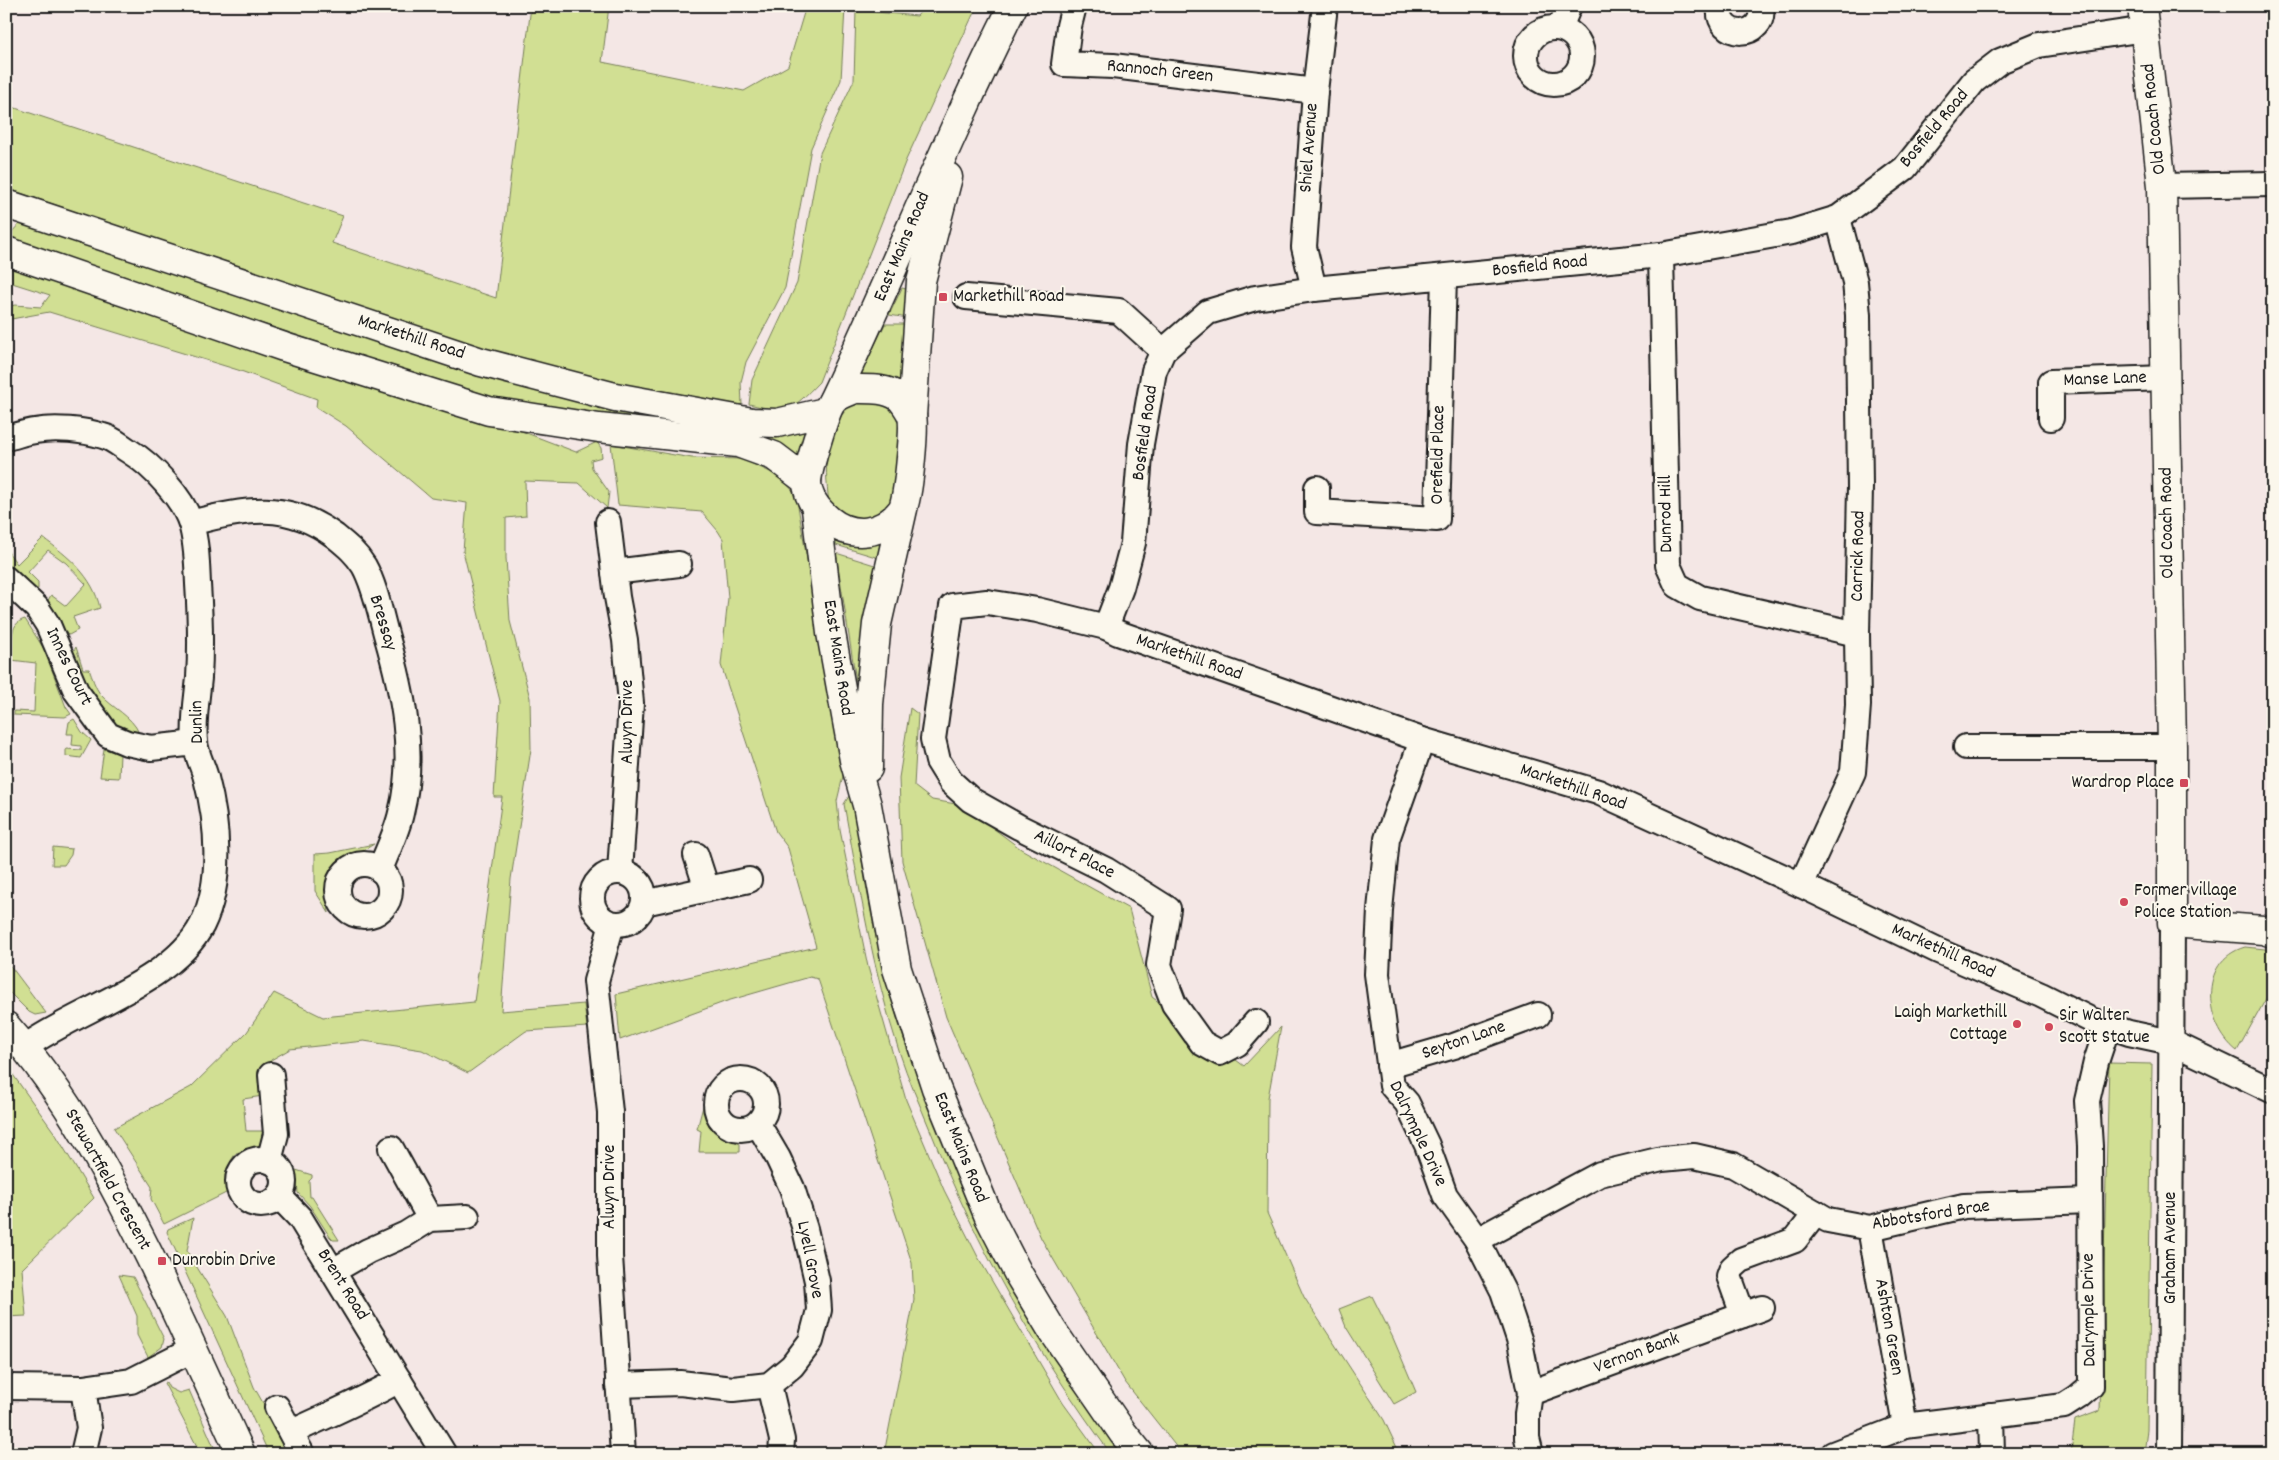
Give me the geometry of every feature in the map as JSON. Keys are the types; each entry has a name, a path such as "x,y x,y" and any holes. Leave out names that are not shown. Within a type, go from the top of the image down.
{"street":[{"name":"East Mains Road","path":"829,406 876,307 969,93 1013,6"},
{"name":"Rannoch Green","path":"1074,6 1069,26 1064,64 1113,66 1315,91"},
{"name":"Shiel Avenue","path":"1314,289 1304,247 1315,91 1326,6"},
{"path":"1560,28 1569,6"},
{"path":"1720,6 1719,16 1722,22 1727,28 1740,32 1754,28 1762,16 1761,6"},
{"name":"Old Coach Road","path":"2144,17 2162,186 2172,747 2171,1042"},
{"name":"Bosfield Road","path":"1106,627 1121,588 1133,544 1141,444 1154,371 1162,351 1208,312 1254,298 1314,289 1661,255 1792,232 1838,218 1905,168 1974,81 2000,61 2039,45 2144,17"},
{"name":"East Mains Road","path":"912,416 921,281 969,93"},
{"path":"2162,186 2273,184"},
{"name":"Markethill Road","path":"6,204 481,362 615,397 744,421 777,424 829,406"},
{"name":"Carrick Road","path":"1801,885 1853,772 1858,705 1857,634 1860,487 1858,315 1855,282 1838,218"},
{"path":"6,251 284,347 489,411 599,428 738,443 774,456 807,481"},
{"name":"Dunrod Hill","path":"1661,255 1668,565 1677,585 1700,598 1857,634"},
{"name":"Orefield Place","path":"1318,488 1317,512 1437,519 1444,277"},
{"path":"966,297 1119,311 1162,351"},
{"name":"Manse Lane","path":"2051,418 2051,382 2166,378"},
{"path":"855,389 882,390 900,398 912,416 912,452 903,509 881,527 859,534 837,527 816,509 810,496 807,481 829,406 855,389"},
{"name":"Dunlin","path":"6,438 37,430 69,431 105,436 136,455 157,473 175,495 191,523 197,548 200,611 200,658 195,743 213,806 217,854 211,899 202,925 188,945 173,961 143,981 45,1033 25,1047"},
{"name":"Bressay","path":"191,523 212,517 261,509 292,513 318,524 341,541 359,558 365,568 397,670 408,750 407,782 401,814 380,870"},
{"name":"East Mains Road","path":"816,509 835,652 854,760 867,805 897,969 936,1088 989,1217 1019,1275 1052,1330 1123,1433 1140,1454"},
{"name":"East Mains Road","path":"867,805 868,704 877,624 903,509"},
{"name":"Alwyn Drive","path":"608,522 625,640 631,703 620,872"},
{"path":"614,572 679,564"},
{"name":"Innes Court","path":"6,579 37,608 48,625 76,691 108,735 127,743 150,748 195,743"},
{"name":"Markethill Road","path":"952,606 987,602 1037,610 1106,627 1118,633 1422,740 1598,792 1801,885 1938,951 2108,1026 2129,1034 2171,1042 2273,1091"},
{"name":"Aillort Place","path":"952,606 933,739 938,761 951,782 971,800 1019,827 1106,870 1168,909 1158,965 1174,1004 1202,1043 1220,1053 1237,1044 1256,1022"},
{"name":"Dalrymple Drive","path":"1422,740 1387,839 1381,901 1377,974 1392,1086 1407,1103 1427,1145 1445,1195 1477,1240 1506,1300 1520,1342 1530,1393 1526,1414 1527,1438 1531,1454"},
{"path":"1966,747 2172,747"},
{"path":"696,855 707,889"},
{"path":"620,872 639,882 644,903 640,913 632,920 622,924 612,924 600,918 593,907 592,894 597,883 607,875 620,872"},
{"path":"644,903 749,880"},
{"path":"2172,923 2263,930 2273,933"},
{"name":"Alwyn Drive","path":"612,924 596,981 610,1112 610,1256 623,1454"},
{"name":"Seyton Lane","path":"1389,1065 1454,1046 1538,1015"},
{"name":"Stewartfield Crescent","path":"6,1026 25,1047 88,1136 116,1189 194,1350 241,1454"},
{"name":"Dalrymple Drive","path":"1833,1454 1905,1426 2064,1406 2091,1386 2090,1146 2087,1101 2096,1062 2108,1026"},
{"name":"Graham Avenue","path":"2169,1454 2171,1042"},
{"path":"269,1161 276,1134 271,1075"},
{"name":"Lyell Grove","path":"758,1124 778,1158 792,1188 805,1229 817,1281 819,1310 811,1341 792,1366 769,1385"},
{"path":"391,1148 430,1219"},
{"name":"Abbotsford Brae","path":"1477,1240 1600,1174 1662,1160 1694,1156 1733,1165 1828,1220 1870,1228 1964,1206 2090,1201"},
{"path":"256,1160 269,1161 277,1166 283,1174 284,1184 274,1202 263,1206 252,1204 243,1198 238,1189 238,1176 245,1165 256,1160"},
{"name":"Brent Road","path":"279,1196 300,1218 444,1454"},
{"name":"Vernon Bank","path":"1530,1393 1752,1311 1729,1276 1732,1268 1741,1260 1795,1240 1816,1213"},
{"path":"333,1271 368,1251 406,1234 430,1219 467,1217"},
{"name":"Ashton Green","path":"1870,1228 1905,1426"},
{"path":"6,1387 83,1388 131,1381 194,1350"},
{"path":"292,1432 339,1409 362,1401 399,1380"},
{"path":"618,1385 680,1383 733,1388 769,1385 782,1440 781,1454"},
{"path":"83,1388 89,1428 83,1454"},
{"path":"277,1407 292,1432 302,1454"},
{"path":"1991,1415 1992,1454"}],"green space":[{"path":"531,6 609,6 602,62 744,91 788,66 806,6 845,8 841,80 811,148 785,288 746,362 741,382 742,405 586,382 503,358 6,188 6,105 343,216 332,243 496,298"},
{"path":"925,6 977,6 906,160 819,382 802,399 788,408 773,409 749,404 752,380 797,283 820,153 854,80 856,10 917,16"},
{"path":"26,217 522,386 591,405 748,427 745,437 491,400 6,238"},
{"path":"6,260 364,381 516,429 576,452 597,442 601,448 602,457 591,460 592,468 609,492 607,508 579,483 525,481 526,516 506,518 506,558 510,621 530,698 531,749 511,879 501,1011 584,1004 587,1027 526,1031 468,1073 422,1050 364,1041 290,1049 271,1060 272,1070 263,1096 243,1099 246,1131 269,1131 265,1145 236,1153 226,1171 225,1180 228,1192 164,1224 151,1199 152,1187 114,1128 191,1087 247,1032 274,993 323,1017 474,1002 502,797 494,797 500,701 463,551 467,503 431,498 346,426 316,407 317,399 238,370 49,312 6,320 6,307 15,305 41,307 50,295 9,282 6,283"},
{"path":"902,288 910,290 908,318 889,315"},
{"path":"885,324 908,324 906,388 858,379"},
{"path":"859,399 885,402 894,412 900,425 894,495 886,510 878,518 852,522 829,503 827,459 832,432 838,420"},
{"path":"807,428 799,461 752,438 756,429"},
{"path":"611,444 692,458 742,459 779,476 796,494 843,776 837,801 840,830 868,967 906,1100 944,1190 978,1257 1063,1403 1100,1454 884,1454 914,1300 912,1263 818,979 810,977 727,1001 620,1040 616,994 816,947 788,848 776,832 721,665 728,598 723,539 702,512 618,505"},
{"path":"43,538 78,568 92,586 100,608 73,617 78,630 69,635 63,633 46,604 51,595 66,606 86,584 66,563 48,550 28,572 38,582 38,589 29,590 6,566 6,549 17,564"},
{"path":"836,538 889,539 879,558 836,545"},
{"path":"836,553 881,567 862,680 856,681"},
{"path":"25,619 44,649 66,707 71,714 65,717 14,715 14,711 34,712 36,663 11,660 13,630 20,621"},
{"path":"76,647 83,669 89,669 100,694 132,722 139,733 117,726 94,702 82,682 72,653"},
{"path":"910,708 918,714 914,786 932,800 962,805 1021,849 1129,909 1152,997 1244,1066 1281,1027 1268,1098 1267,1213 1304,1297 1384,1420 1400,1454 1182,1454 1125,1382 1041,1238 946,1017 902,861 899,778"},
{"path":"74,719 82,732 91,740 81,758 66,756 66,749 81,750 81,746 72,745 73,734 67,734 69,722"},
{"path":"104,749 120,754 119,778 100,777"},
{"path":"851,793 880,956 896,1016 908,1052 945,1144 983,1233 1016,1298 1053,1358 1123,1454 1111,1454 1058,1378 1011,1299 968,1217 914,1092 890,1021 867,929 844,804"},
{"path":"374,844 336,867 326,881 329,913 315,891 315,854 330,853"},
{"path":"53,847 72,849 71,855 64,865 52,865"},
{"path":"2245,947 2265,949 2273,953 2273,986 2237,1051 2226,1040 2218,1026 2212,1010 2211,994 2213,979 2219,966 2230,954"},
{"path":"6,962 46,1013 35,1015 29,1012 6,989"},
{"path":"2109,1063 2152,1064 2147,1430 2144,1454 2071,1454 2075,1420 2100,1411"},
{"path":"6,1065 56,1135 94,1198 22,1269 26,1316 6,1317"},
{"path":"705,1099 710,1123 718,1132 740,1144 740,1152 699,1152 701,1131 697,1129"},
{"path":"296,1170 312,1175 309,1181 310,1197 312,1197 339,1240 333,1240 330,1237 310,1206 298,1193"},
{"path":"193,1218 187,1251 227,1316 254,1387 292,1454 269,1454 167,1232 168,1229"},
{"path":"119,1275 133,1277 164,1339 162,1347 148,1357 137,1335 137,1316"},
{"path":"1372,1296 1393,1338 1416,1392 1394,1404 1346,1327 1339,1309"},
{"path":"166,1382 169,1388 179,1393 189,1390 217,1454 201,1454 164,1383"}],"place":[{"name":"Markethill Road","path":"943,297"},
{"name":"Wardrop Place","path":"2184,783"},
{"name":"Former village Police Station","path":"2124,902"},
{"name":"Laigh Markethill Cottage","path":"2017,1024"},
{"name":"Sir Walter Scott Statue","path":"2049,1027"},
{"name":"Dunrobin Drive","path":"162,1261"}]}
